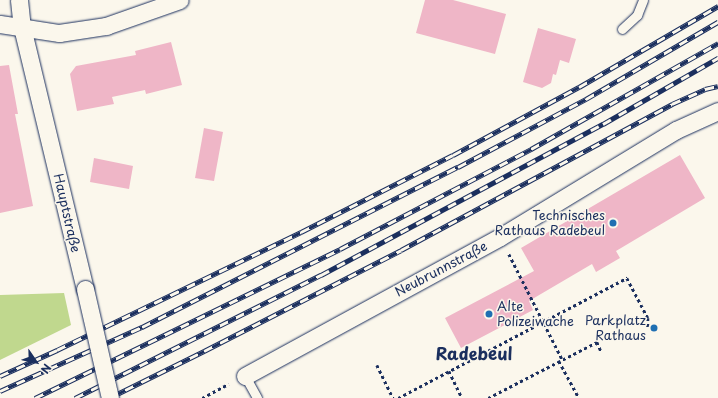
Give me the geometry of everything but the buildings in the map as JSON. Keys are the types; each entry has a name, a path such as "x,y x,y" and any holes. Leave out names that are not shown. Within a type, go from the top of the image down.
{"street":[{"name":"Hauptstraße","path":"19,0 22,27 110,398"},
{"path":"0,24 59,33 106,26 165,7 180,0"},
{"name":"Neubrunnstraße","path":"245,376 500,237 676,130 718,111"}],"lane":[{"path":"622,29 637,15 643,0"},
{"path":"245,376 257,398"}],"path":[{"path":"500,237 579,398"},
{"path":"398,398 627,278 648,318 648,327"},
{"path":"488,398 596,342 602,351"},
{"path":"377,366 393,398"},
{"path":"448,371 462,398"},
{"path":"202,398 245,376"}],"green space":[{"path":"64,293 71,325 0,360 0,295"}],"railway":[{"path":"0,376 301,232 453,155 579,87 718,6"},
{"path":"0,391 142,327 458,167 586,99 718,22"},
{"path":"35,398 340,249 531,149 718,43"},
{"path":"75,398 321,275 603,124 718,58"},
{"path":"109,398 401,250 672,104 705,89 718,86"}],"place":[{"name":"Technisches Rathaus Radebeul","path":"613,223"},
{"name":"Alte Polizeiwache","path":"489,314"},
{"name":"Parkplatz Rathaus","path":"654,328"}],"district":[{"name":"Radebeul","path":"474,354"}]}
